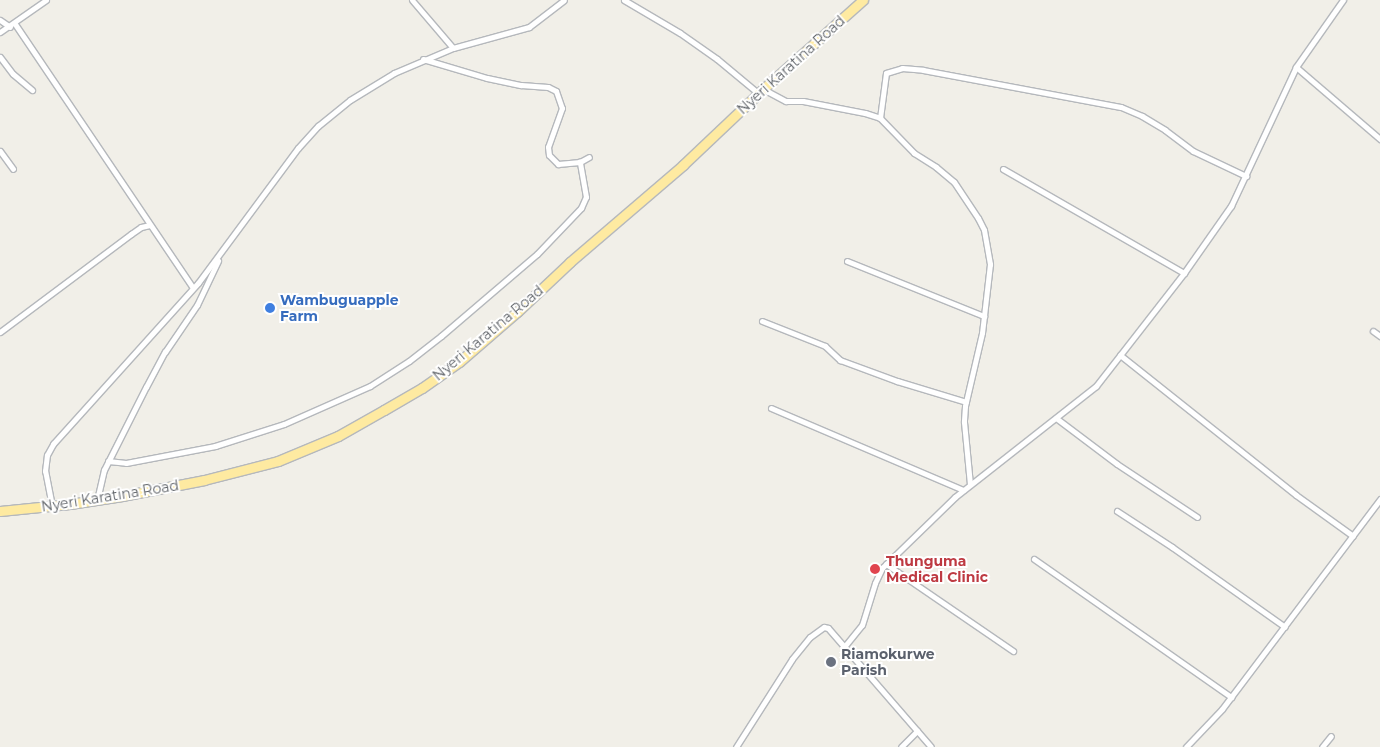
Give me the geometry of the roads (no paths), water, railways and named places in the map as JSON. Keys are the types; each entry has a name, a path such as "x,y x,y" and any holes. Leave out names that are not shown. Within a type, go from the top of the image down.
{"highway":[{"name":"Nyeri Karatina Road","path":"0,511 97,500 204,480 278,461 338,436 422,388 459,362 517,312 570,262 683,165 761,91 862,0"}],"street":[{"path":"0,32 46,0"},
{"path":"412,0 453,48"},
{"path":"52,506 45,471 47,455 53,444 193,288 222,252 298,148 318,126 350,100 394,73 422,59 453,48 529,27 564,0"},
{"path":"624,0 680,33 761,91 786,101 803,101 865,113 880,118 914,153 936,167 954,182 984,230 990,264 984,316 966,402 964,422 970,484"},
{"path":"844,647 862,625 875,583 886,564 909,540 970,484 1096,386 1184,274 1231,206 1296,67 1342,0"},
{"path":"0,20 12,25 193,288"},
{"path":"0,57 22,83 32,90"},
{"path":"422,59 487,78 521,85 548,87 556,91 562,108 548,147 549,155 558,164 580,162 589,157"},
{"path":"1296,67 1380,139"},
{"path":"880,118 886,73 902,68 923,70 1099,102 1121,108 1142,116 1193,151 1246,176"},
{"path":"0,151 13,169"},
{"path":"108,462 126,463 215,446 284,424 370,386 386,376 441,336 536,254 585,203 586,197 580,162"},
{"path":"1003,169 1184,274"},
{"path":"0,332 131,234 141,227 150,225"},
{"path":"97,500 108,462 160,361 197,305 222,252"},
{"path":"847,261 984,316"},
{"path":"762,321 825,346 840,360 897,381 966,402"},
{"path":"1373,332 1380,336"},
{"path":"1120,355 1296,495 1353,536"},
{"path":"771,408 963,490"},
{"path":"1056,418 1117,464 1197,517"},
{"path":"1186,747 1231,697 1380,499"},
{"path":"1117,511 1172,547 1285,627"},
{"path":"1034,558 1231,697"},
{"path":"886,564 1013,651"},
{"path":"739,746 792,659 810,637 824,627 828,628 931,747"},
{"path":"901,747 917,731"},
{"path":"1322,747 1331,736"}],"place":[{"name":"Wambuguapple Farm","path":"270,308"},
{"name":"Thunguma Medical Clinic","path":"875,569"},
{"name":"Riamokurwe Parish","path":"831,662"}]}
